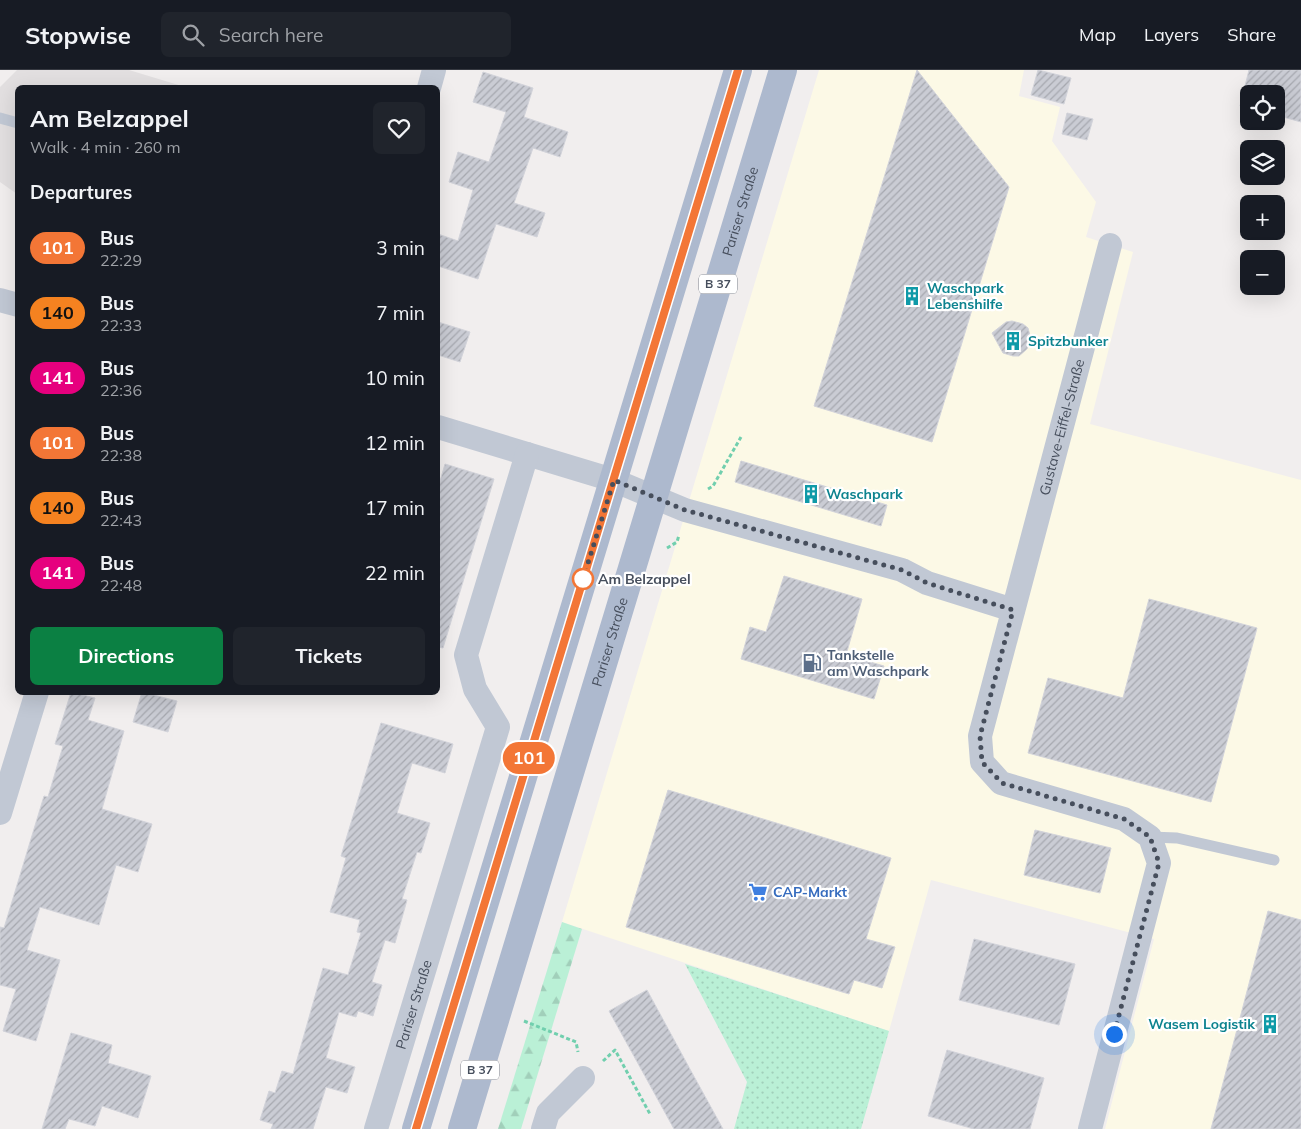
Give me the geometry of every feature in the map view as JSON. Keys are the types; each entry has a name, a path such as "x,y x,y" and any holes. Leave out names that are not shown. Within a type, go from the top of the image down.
{"main road":[{"path":"416,1129 738,70"},
{"name":"Pariser Straße","path":"462,1129 783,70"}],"street":[{"path":"430,85 434,70"},
{"name":"Gustave-Eiffel-Straße","path":"1110,244 980,736 982,762 1002,783 1124,819 1150,837"},
{"path":"0,300 15,304"},
{"path":"440,428 614,480 653,498 693,513 902,570 927,583 1013,610"},
{"name":"Pariser Straße","path":"376,1129 498,727 475,689 466,655 527,454"},
{"path":"0,813 36,695"},
{"path":"1090,1129 1159,863 1150,837"},
{"path":"543,1129 548,1113 583,1078"}],"lane":[{"path":"0,118 15,122"},
{"path":"1150,837 1177,838 1274,860"}],"path":[{"path":"703,492 713,486 741,437"},
{"path":"540,1027 576,1042 583,1078"},
{"path":"583,1078 615,1050 650,1114"}],"shaded area":[{"path":"17,70 129,70 178,85 15,85 15,193 0,182 0,87"},
{"path":"819,70 1024,70 1019,96 1060,107 1052,141 1096,202 1086,237 1133,252 1090,424 1301,480 1301,1129 1105,1129 1154,939 931,880 889,1031 562,922"}],"green space":[{"path":"562,922 582,929 521,1129 498,1129"},
{"path":"685,964 889,1031 861,1129 734,1129 747,1082"}],"building":[{"name":"Waschpark Lebenshilfe","path":"917,70 1009,187 932,442 814,406"},
{"path":"1038,70 1071,78 1064,104 1031,95"},
{"path":"1249,70 1301,70 1301,122 1285,118 1285,85 1245,85"},
{"path":"483,72 533,88 524,117 568,132 560,157 533,148 514,203 545,213 537,237 496,224 478,279 440,267 440,235 458,241 473,190 449,182 458,152 489,162 506,112 473,102"},
{"path":"1067,113 1093,119 1087,140 1062,134"},
{"name":"Spitzbunker","path":"1012,321 1023,324 1028,328 1031,339 1027,349 1019,356 1003,353 992,333 1006,322"},
{"path":"440,323 470,332 460,362 440,356"},
{"name":"Waschpark","path":"741,461 887,505 881,526 735,482"},
{"path":"445,464 494,479 443,648 440,647 440,481"},
{"path":"784,576 862,599 846,655 884,666 874,699 741,659 750,627 766,632"},
{"path":"1149,599 1257,628 1211,802 1028,753 1048,678 1123,698"},
{"path":"70,695 83,695 95,698 88,720 124,731 102,809 152,824 138,872 116,865 99,925 40,907 27,950 60,960 36,1041 3,1031 16,989 0,985 0,927 4,928 44,796 48,797 63,746 55,744"},
{"path":"141,695 154,695 177,701 168,732 133,722"},
{"path":"381,723 453,744 445,773 412,763 405,786 397,813 430,823 421,853 417,852 402,899 407,900 395,943 385,940 372,982 382,985 373,1016 358,1011 356,1017 339,1012 326,1058 355,1067 347,1093 326,1087 313,1129 271,1129 273,1124 260,1120 269,1091 275,1093 282,1071 293,1074 323,968 348,975 361,933 357,932 360,920 330,912 346,858 341,856"},
{"name":"CAP-Markt","path":"668,790 891,858 866,939 895,947 882,988 854,980 849,994 626,927"},
{"path":"1035,830 1111,848 1100,893 1024,875"},
{"name":"Wasem Logistik","path":"1268,911 1301,920 1301,1129 1211,1129"},
{"path":"974,939 1075,964 1059,1025 959,1000"},
{"path":"647,990 723,1129 674,1129 609,1011"},
{"path":"71,1033 112,1045 108,1063 151,1076 138,1118 102,1106 95,1126 69,1119 65,1129 42,1129"},
{"path":"947,1050 1044,1078 1030,1129 974,1129 928,1116"}],"bus line":[{"name":"101","path":"416,1129 738,70"}],"place":[{"name":"Waschpark Lebenshilfe","path":"912,296"},
{"name":"Spitzbunker","path":"1013,341"},
{"name":"Waschpark","path":"811,494"},
{"name":"Am Belzappel","path":"583,579"},
{"name":"Tankstelle am Waschpark","path":"812,663"},
{"name":"CAP-Markt","path":"758,892"},
{"name":"Wasem Logistik","path":"1270,1024"}],"route":[{"path":"583,579 614,480 685,510 902,570 927,583 1013,610 980,736 982,762 1002,783 1124,819 1150,837 1159,863 1114,1034"}]}
